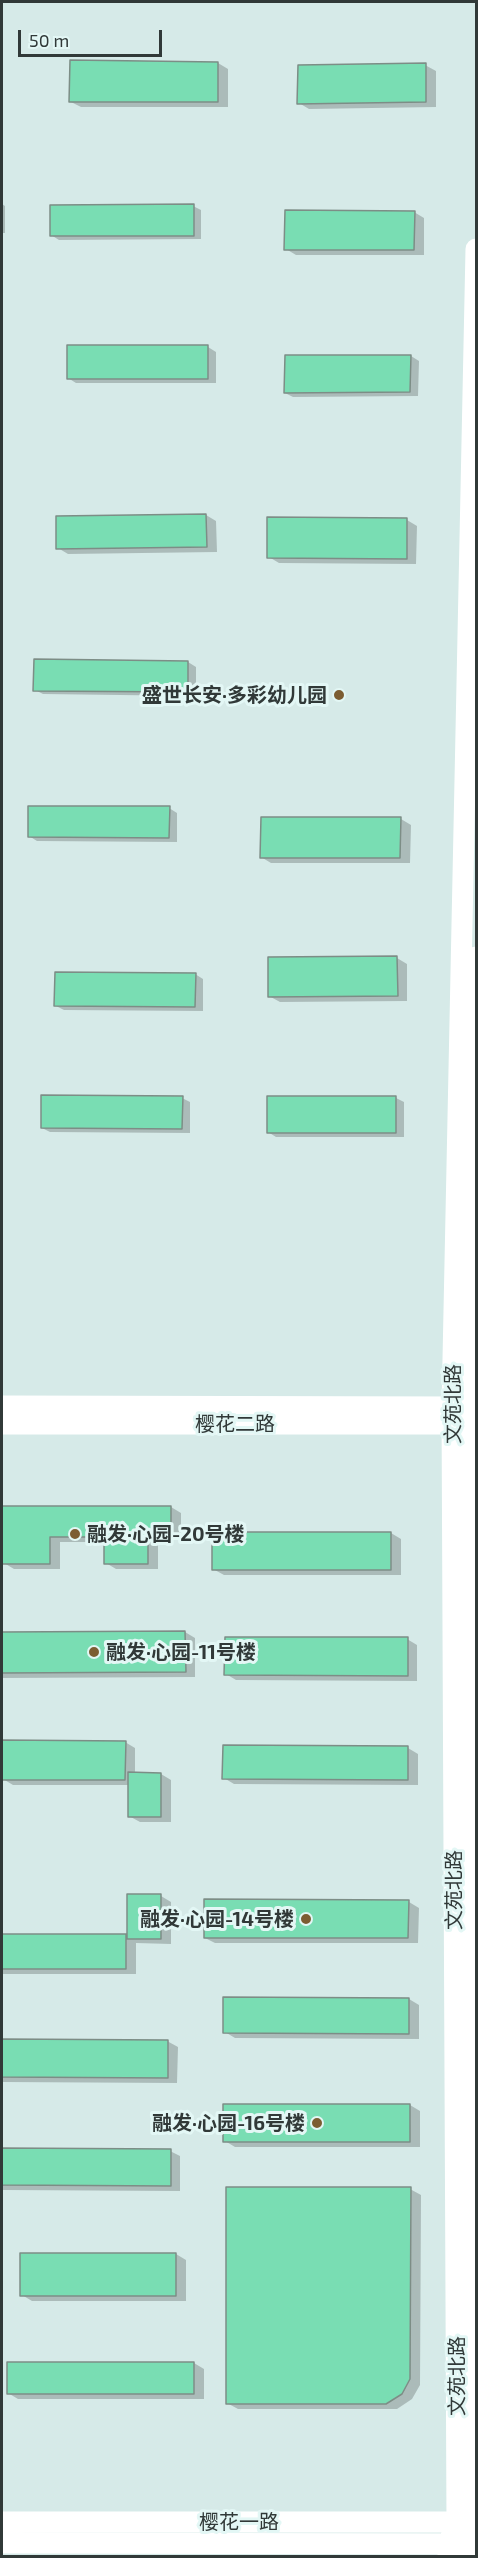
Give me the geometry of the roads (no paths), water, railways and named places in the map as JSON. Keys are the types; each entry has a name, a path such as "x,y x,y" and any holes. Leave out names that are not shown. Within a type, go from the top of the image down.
{"street":[{"name":"文苑北路","path":"465,2539 460,1415 477,249"},
{"name":"文苑北路","path":"460,1415 477,957"},
{"name":"樱花二路","path":"2,1406 460,1415"},
{"name":"樱花二路","path":"2,1424 460,1415"},
{"name":"樱花一路","path":"2,2522 465,2539"},
{"name":"樱花一路","path":"2,2544 465,2539"}],"place":[{"name":"盛世长安·多彩幼儿园","path":"339,695"},
{"name":"融发·心园-20号楼","path":"75,1534"},
{"name":"融发·心园-11号楼","path":"94,1652"},
{"name":"融发·心园-14号楼","path":"306,1919"},
{"name":"融发·心园-16号楼","path":"317,2123"}]}
